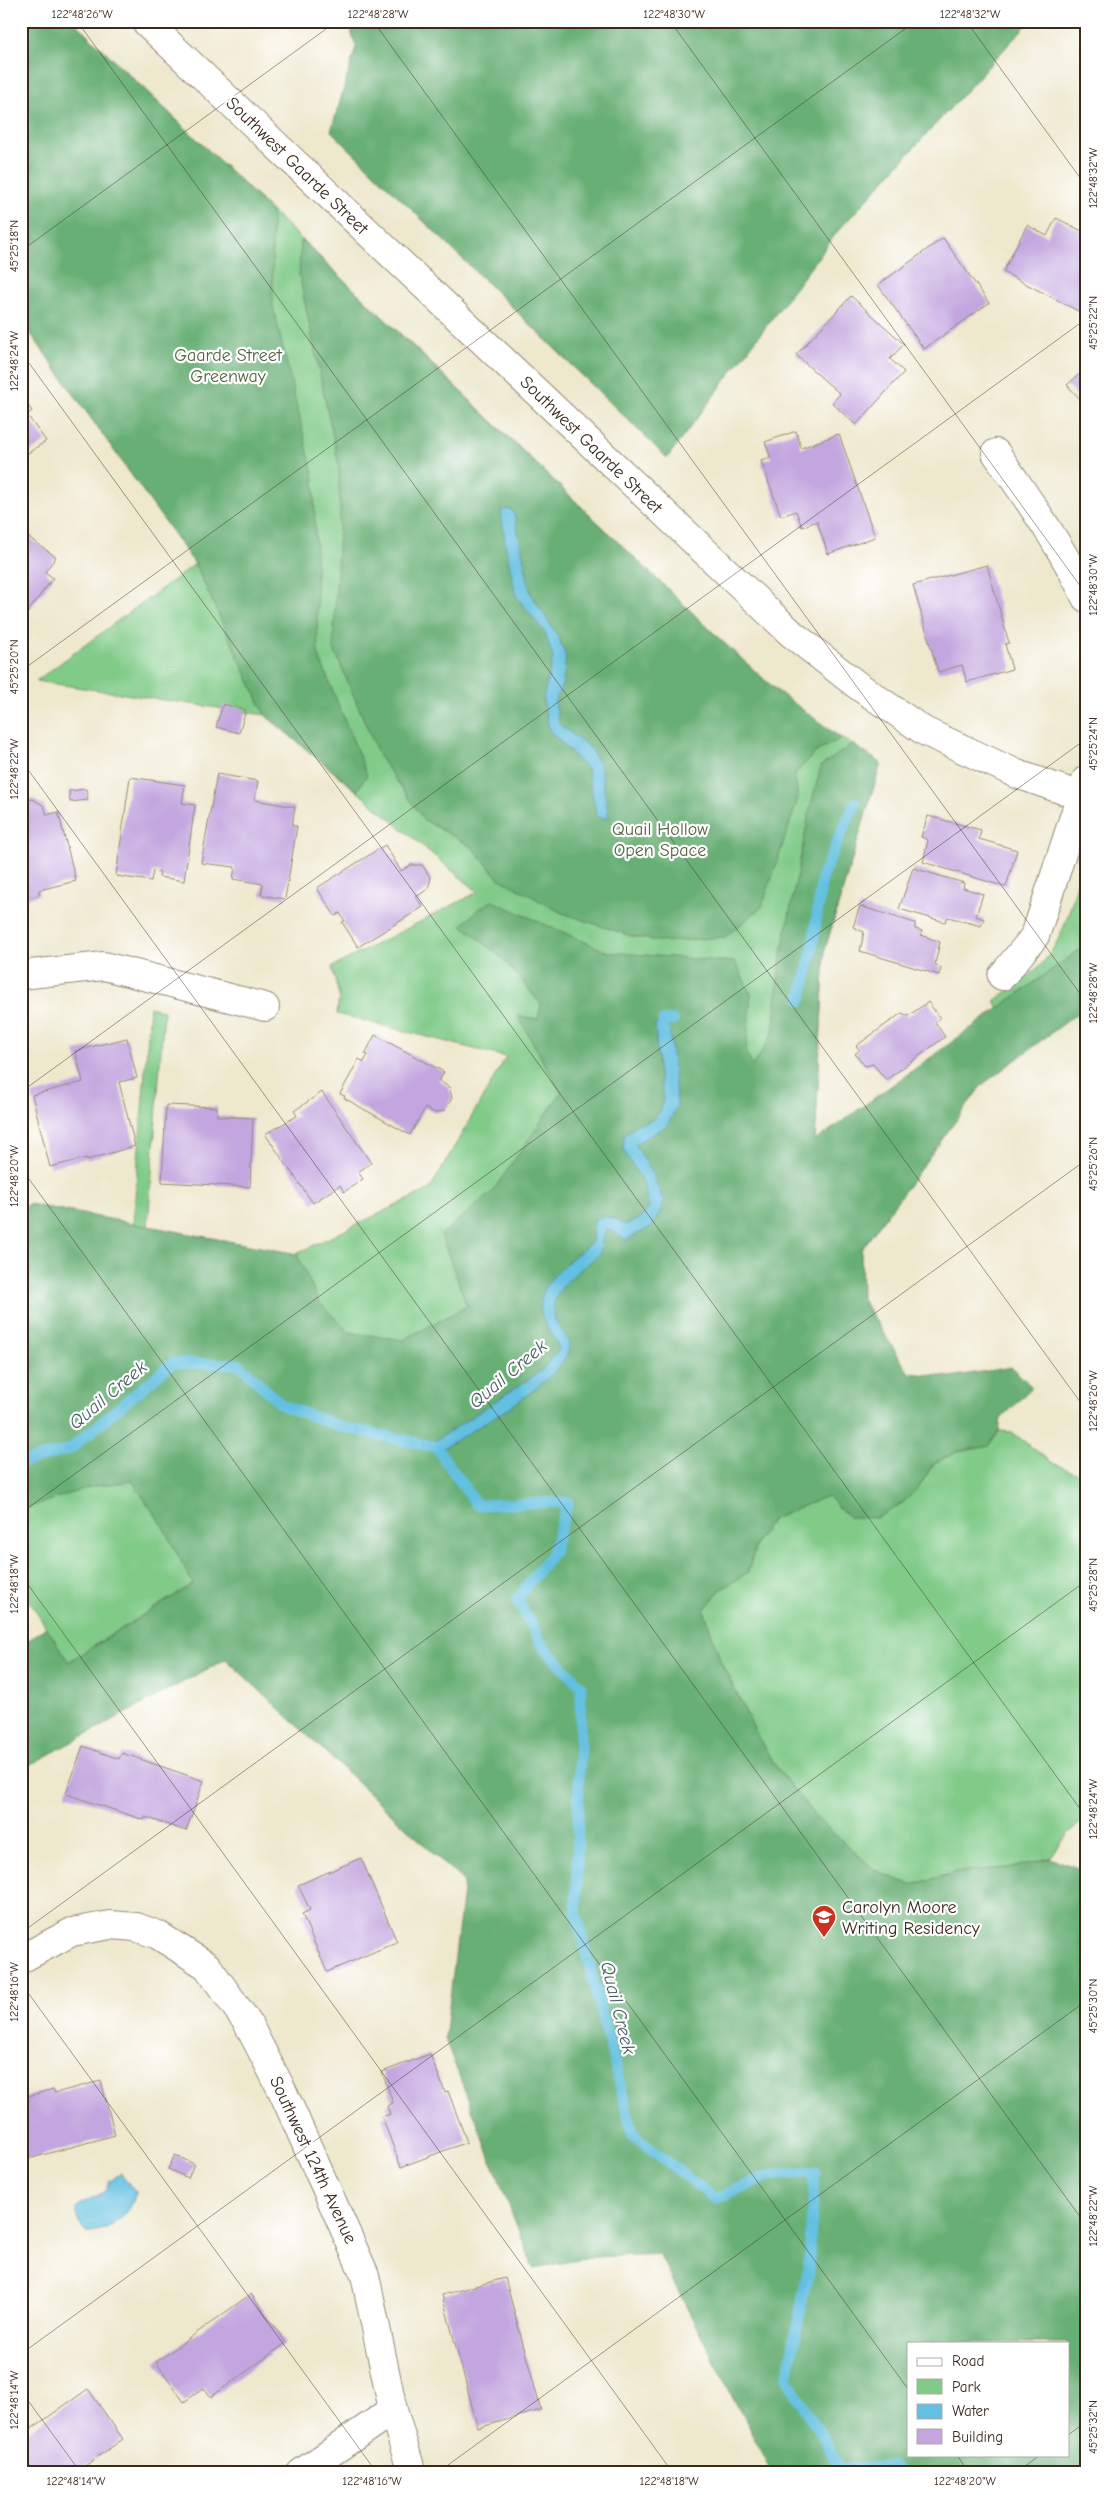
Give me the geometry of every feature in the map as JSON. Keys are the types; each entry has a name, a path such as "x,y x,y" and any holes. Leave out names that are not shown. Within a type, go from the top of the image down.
{"street":[{"name":"Southwest Gaarde Street","path":"145,21 792,634 857,686 924,731 1017,774 1084,792"},
{"path":"996,453 1053,537 1074,571 1086,598"},
{"path":"1002,976 1035,936 1084,792"},
{"path":"21,975 104,966 265,1007"},
{"name":"Southwest 124th Avenue","path":"21,1959 72,1932 110,1925 136,1927 158,1935 207,1966 247,2022 282,2090 365,2275 393,2410 412,2473"},
{"path":"301,2473 393,2410"}],"green space":[{"name":"Quail Hollow Open Space","path":"21,21 73,21 723,642 776,690 827,729 881,763 825,949 815,1142 193,1584 68,1662 21,1588 21,1209 29,1204 133,1224 150,1007 164,1011 148,1226 296,1254 430,1189 506,1057 337,1014 339,996 332,967 478,892 265,715 36,681 195,564 21,320"},
{"name":"Gaarde Street Greenway","path":"21,21 73,21 272,211 273,306 314,478 318,654 367,775 357,791 265,715 195,564 21,320"},
{"path":"348,21 1030,21 838,231 667,458 331,131 356,47"},
{"path":"301,240 723,642 776,690 841,738 816,752 795,774 798,799 762,907 725,937 663,942 631,936 562,913 498,878 472,847 424,820 379,756 333,647 340,510 338,461 299,275"},
{"path":"852,744 881,763 825,949 815,1141 1086,945 1086,1007 982,1085 861,1250 862,1299 909,1373 950,1377 1012,1367 1032,1387 1001,1419 999,1431 989,1446 957,1452 934,1463 919,1487 905,1501 877,1518 849,1517 827,1496 773,1519 757,1541 748,1572 719,1591 704,1610 720,1660 759,1739 776,1767 817,1819 875,1870 911,1885 957,1872 1015,1867 1050,1858 1086,1871 1086,2473 772,2473 659,2254 596,2257 533,2268 445,2039 464,1882 226,1659 24,1768 21,1764 21,1646 46,1627 69,1662 193,1584 162,1525 132,1481 90,1487 21,1510 21,1209 29,1204 297,1254 319,1302 349,1332 403,1340 467,1306 441,1235 492,1192 561,1093 518,1016 538,1019 541,1004 503,959 462,925 479,909 492,901 608,952 735,962 751,994 746,1053 753,1066 773,1033 780,962 810,809 821,766"},
{"path":"1085,856 1086,945 999,1008 994,1001 1034,971 1053,949 1070,910"},
{"path":"999,1431 1012,1432 1051,1462 1086,1478 1086,1818 1068,1834 1050,1858 1015,1867 957,1872 911,1885 875,1870 817,1819 776,1767 759,1739 720,1660 704,1610 719,1591 748,1572 757,1541 773,1519 827,1496 849,1517 899,1506 919,1487 934,1463 957,1452 989,1446"}],"water":[{"path":"511,509 515,517 531,594 559,638 566,657 563,683 555,701 559,724 590,748 600,765 609,818 597,817 587,769 549,730 543,699 553,658 545,633 516,596 505,543 501,510"},
{"path":"669,1023 677,1106 667,1126 635,1144 652,1172 664,1203 653,1226 626,1240 607,1228 603,1235 600,1254 572,1277 557,1295 554,1305 554,1316 569,1346 568,1352 560,1365 547,1379 512,1406 442,1449 435,1441 541,1371 559,1350 543,1319 542,1295 547,1284 555,1274 592,1242 594,1220 603,1217 614,1218 625,1225 642,1217 649,1208 644,1185 623,1149 624,1136 637,1124 652,1120 660,1112 663,1098 658,1068 655,1024"},
{"path":"121,2173 135,2192 134,2200 130,2207 118,2221 110,2226 94,2232 86,2232 76,2215 77,2209 80,2205 106,2190 109,2182"}],"building":[{"path":"1056,218 1086,233 1086,315 1003,272 1027,225 1047,236"},
{"path":"943,238 989,303 924,349 878,285"},
{"path":"851,296 904,344 890,359 904,372 856,425 832,403 840,394 796,355"},
{"path":"1086,368 1086,405 1067,385"},
{"path":"21,396 32,411 27,415 46,441 21,458"},
{"path":"796,431 801,448 839,434 875,537 828,554 817,521 802,527 796,511 781,516 761,461 771,458 765,442"},
{"path":"21,472 26,479 21,483"},
{"path":"21,532 56,557 45,572 53,578 21,621"},
{"path":"987,565 1009,643 1005,644 1012,669 967,682 962,665 938,672 913,585"},
{"path":"223,704 246,710 239,733 216,727"},
{"path":"217,774 258,781 255,800 295,807 292,826 297,826 285,899 261,895 263,884 233,879 235,867 201,863"},
{"path":"130,777 185,785 182,803 195,805 184,881 159,877 160,872 153,871 151,881 116,876"},
{"path":"86,789 88,800 70,802 69,791"},
{"path":"33,799 44,806 47,815 58,812 76,881 39,890 39,895 21,900 21,801"},
{"path":"928,816 981,830 979,839 1017,850 1006,887 923,862 928,840 921,837"},
{"path":"385,845 401,871 411,865 422,865 431,878 428,889 416,897 423,907 358,947 342,922 345,921 340,913 335,916 317,888"},
{"path":"913,868 964,883 963,888 983,894 976,916 984,919 981,926 948,917 945,922 899,909"},
{"path":"860,906 915,923 915,929 922,931 921,935 940,942 935,964 941,968 939,975 860,951 864,932 853,927"},
{"path":"928,1002 940,1018 935,1022 945,1037 886,1080 873,1064 865,1066 855,1054 860,1050 856,1046 902,1013 908,1016"},
{"path":"375,1035 444,1072 439,1081 449,1087 452,1098 445,1110 435,1113 425,1108 410,1135 340,1094 359,1059 364,1062 368,1055 365,1054"},
{"path":"127,1038 137,1078 119,1082 135,1146 87,1160 87,1158 50,1167 32,1095 83,1082 75,1051"},
{"path":"322,1092 371,1163 358,1172 363,1179 344,1192 340,1185 313,1203 265,1134 297,1116 294,1111"},
{"path":"166,1105 217,1107 217,1116 253,1118 250,1187 162,1182"},
{"path":"83,1746 119,1759 122,1753 204,1781 186,1831 145,1817 144,1820 66,1794"},
{"path":"361,1858 397,1942 327,1972 302,1914 310,1910 298,1885"},
{"path":"430,2054 445,2092 448,2091 467,2142 401,2167 382,2117 390,2114 387,2106 393,2103 382,2072"},
{"path":"101,2081 115,2135 21,2161 21,2098 53,2089 55,2093"},
{"path":"175,2155 194,2164 188,2178 168,2169"},
{"path":"505,2278 541,2410 478,2428 442,2295"},
{"path":"251,2294 286,2343 211,2397 204,2388 184,2402 156,2362"},
{"path":"88,2389 123,2439 75,2473 31,2473 33,2471 21,2454 21,2436"}],"waterway":[{"path":"801,1000 813,945 822,876 855,803"},
{"name":"Quail Creek","path":"664,1038 663,1021 673,1020"},
{"name":"Quail Creek","path":"21,1463 70,1449 172,1363 239,1364 282,1405 341,1427 436,1447 477,1505 568,1502 553,1552 517,1599 542,1645 581,1686 576,1913 633,2135 715,2199 767,2176 815,2172 808,2272 787,2378 842,2470 891,2466 899,2473"}],"place":[{"name":"Carolyn Moore Writing Residency","path":"824,1938"}]}
